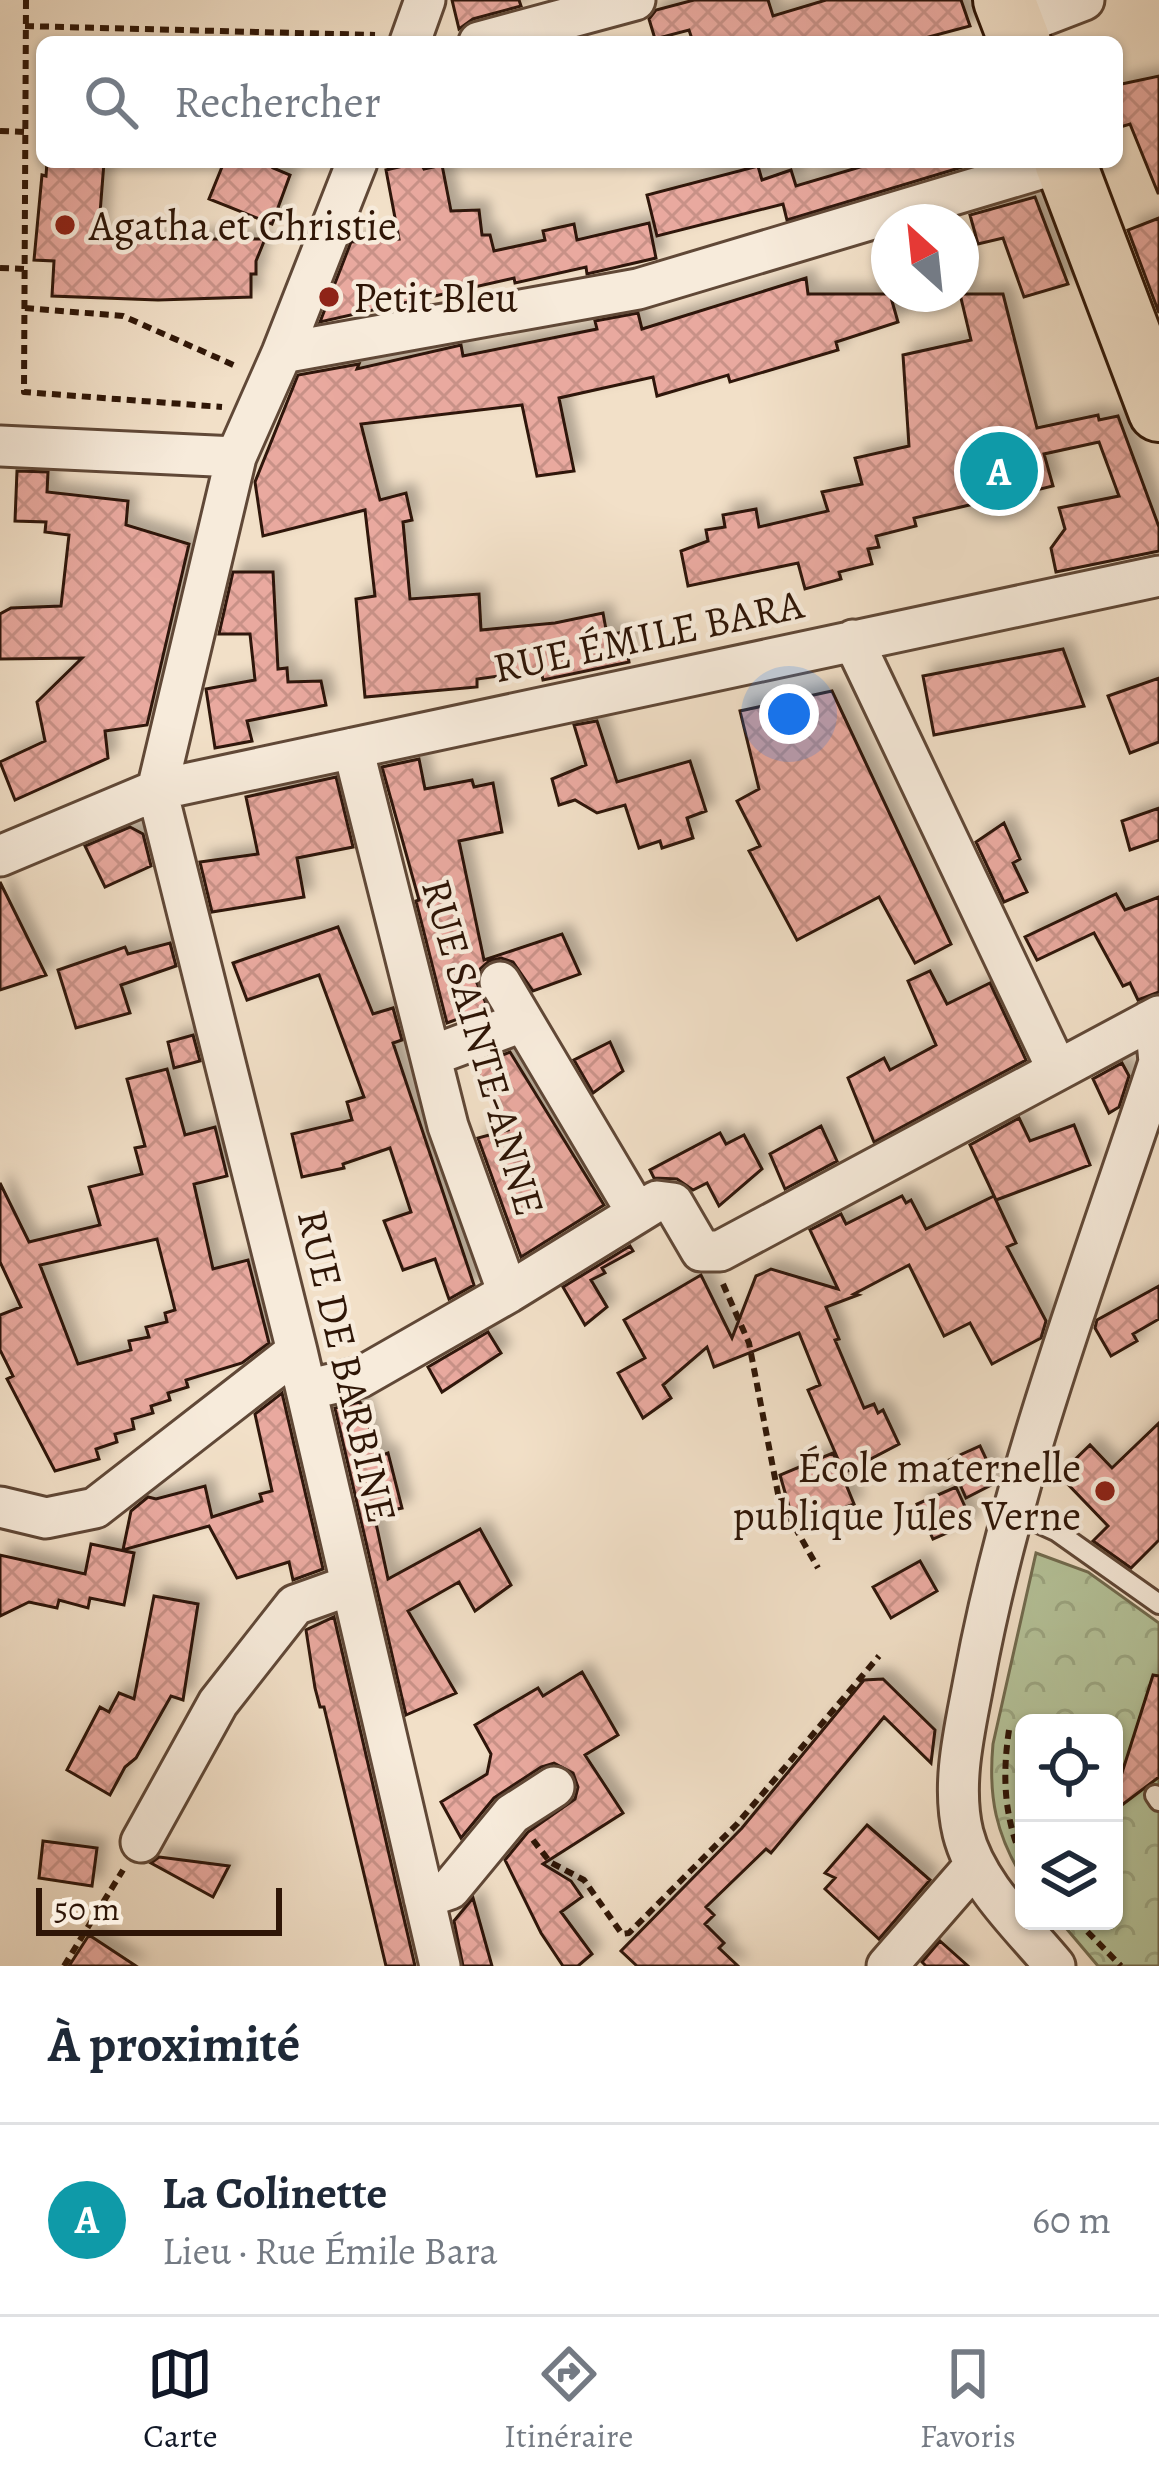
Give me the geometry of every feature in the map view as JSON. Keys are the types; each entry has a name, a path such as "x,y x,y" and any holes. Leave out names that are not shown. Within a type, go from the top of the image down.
{"main road":[{"path":"1066,168 1159,411"}],"street":[{"path":"404,36 425,0"},
{"path":"1013,23 1084,0"},
{"path":"512,36 622,16"},
{"path":"157,790 236,457 355,168"},
{"path":"270,382 638,289 1044,168"},
{"path":"0,446 236,457"},
{"name":"RUE ÉMILE BARA","path":"0,856 157,790 1159,576"},
{"path":"853,640 1058,1070"},
{"name":"RUE SAINTE-ANNE","path":"353,748 448,1126 508,1293"},
{"name":"RUE DE BARBINE","path":"157,790 297,1351 440,1966"},
{"path":"500,982 637,1213"},
{"path":"306,1390 361,1377 657,1201 673,1204 695,1245 709,1253 741,1240 1154,1018 1159,1062 989,1598 957,1792 964,1836 975,1865 1055,1966"},
{"path":"431,1056 522,1022"},
{"path":"0,1507 46,1518 95,1508 297,1351"},
{"path":"141,1842 218,1703 296,1605 351,1585"},
{"path":"424,1898 450,1889 512,1814 554,1787"},
{"path":"887,1966 975,1865"}],"lane":[{"path":"1014,1513 1056,1531 1159,1604"}],"path":[{"path":"26,0 24,392 270,382"},
{"path":"25,26 385,36"},
{"path":"0,130 26,132"},
{"path":"0,268 25,269"},
{"path":"25,308 123,316 270,382"},
{"path":"709,1253 749,1343 778,1499 818,1568"},
{"path":"512,1814 550,1862 584,1880 615,1927 622,1934 629,1933 737,1824 879,1656"},
{"path":"1009,1730 1005,1800 1015,1842"},
{"path":"64,1966 141,1842"},
{"path":"1086,1930 1121,1966"}],"green space":[{"path":"1036,1553 1088,1572 1159,1623 1159,1966 1098,1966 1068,1930 1123,1930 1123,1714 1015,1714 1015,1863 993,1798 993,1744"}],"building":[{"path":"452,0 519,0 521,6 473,19 459,29"},
{"path":"694,0 768,0 773,16 826,0 961,0 970,26 932,36 691,36 689,30 654,36 649,19 656,10"},
{"path":"1159,76 1159,193 1130,124 1123,126 1123,84"},
{"name":"Agatha et Christie","path":"47,168 104,168 98,239 265,239 256,274 251,274 251,297 52,296 54,261 34,260 42,175 46,176"},
{"path":"222,168 273,168 290,175 272,224 209,199"},
{"path":"443,168 451,211 479,210 482,235 490,235 494,251 545,240 543,231 574,224 577,240 649,223 656,258 587,274 586,267 515,283 514,278 320,322 351,242 399,239 386,170"},
{"path":"750,168 759,168 762,180 791,170 796,186 857,168 959,168 787,220 783,204 657,236 647,195"},
{"path":"1035,197 1068,284 1024,297 1003,238 979,244 979,213"},
{"path":"1159,218 1159,313 1128,230"},
{"path":"806,278 808,294 871,294 871,312 895,312 898,322 836,342 838,350 730,382 728,375 657,396 653,377 559,398 574,471 537,476 522,405 361,424 380,500 406,493 412,520 403,522 410,599 479,594 481,630 603,613 607,635 624,632 629,662 543,680 541,670 477,679 477,687 365,697 356,599 375,596 365,510 263,536 255,482 298,375 359,364 357,369 461,345 463,356 597,329 595,321 638,313 642,329"},
{"path":"979,294 1003,294 1037,428 1098,415 1099,420 1118,416 1159,527 1159,551 1056,572 1051,548 1065,529 1059,508 1119,496 1099,442 1044,454 1053,486 978,507 978,503 914,518 916,526 876,536 879,547 868,549 872,564 839,572 841,579 805,589 798,563 688,586 681,551 708,541 706,530 725,527 723,515 756,509 759,527 828,511 822,492 862,484 855,458 909,446 903,355 971,340 964,312 979,312"},
{"path":"17,471 48,472 47,492 128,501 126,525 189,544 147,725 105,731 108,758 15,800 0,762 45,741 37,702 82,658 0,659 0,614 11,608 61,606 69,535 45,532 46,522 15,521"},
{"path":"233,572 273,572 278,669 287,668 288,682 321,681 326,705 247,721 252,741 215,748 206,689 255,680 250,634 219,634"},
{"path":"1063,649 1084,706 934,735 923,676"},
{"path":"1159,678 1159,742 1130,753 1108,696"},
{"path":"832,691 951,944 915,963 879,897 797,940 749,851 760,846 737,801 759,789 740,711"},
{"path":"597,721 617,782 690,761 706,811 687,818 693,838 662,848 660,841 639,848 625,805 597,813 575,800 559,805 552,779 586,765 574,725"},
{"path":"419,759 425,789 472,780 474,787 493,783 502,832 459,841 484,960 562,934 580,974 533,991 513,962 489,961 476,981 488,1008 447,1023 382,767"},
{"path":"336,777 353,847 297,858 304,897 212,912 200,862 258,854 246,797"},
{"path":"1159,808 1159,840 1130,850 1122,821"},
{"path":"1004,823 1020,859 1013,863 1027,892 1004,902 976,842"},
{"path":"130,827 143,834 151,866 105,887 85,846"},
{"path":"0,882 46,975 0,990"},
{"path":"1116,894 1125,910 1159,897 1159,992 1138,1000 1130,983 1123,986 1094,933 1037,960 1025,937"},
{"path":"338,927 373,1014 393,1008 402,1040 393,1043 474,1285 449,1299 435,1259 403,1270 384,1221 411,1212 390,1148 343,1164 344,1168 302,1177 292,1134 352,1120 347,1102 364,1097 319,975 247,1000 233,963"},
{"path":"170,943 176,966 121,985 130,1013 76,1028 58,970 125,947 128,954"},
{"path":"930,971 947,1004 990,983 1026,1060 874,1142 848,1078 884,1058 890,1070 936,1045 908,981"},
{"path":"193,1035 200,1061 174,1068 168,1042"},
{"path":"610,1042 623,1071 593,1093 574,1060"},
{"path":"510,1052 604,1205 521,1257 478,1138 508,1130 474,1066"},
{"path":"1122,1063 1129,1076 1119,1107 1109,1113 1093,1079"},
{"path":"167,1069 185,1135 215,1127 227,1176 194,1184 213,1269 248,1260 269,1343 242,1363 186,1380 188,1387 168,1393 170,1400 151,1406 153,1413 132,1419 134,1429 115,1434 117,1442 96,1449 99,1459 55,1471 7,1379 13,1376 0,1350 0,1315 21,1307 0,1262 0,1183 29,1242 100,1225 89,1187 142,1174 135,1148 145,1146 127,1079","holes":["157,1239 175,1310 165,1313 167,1322 146,1327 149,1337 129,1341 131,1350 78,1364 40,1265"]},
{"path":"1019,1118 1030,1141 1074,1125 1090,1165 996,1200 970,1145"},
{"path":"821,1126 837,1161 785,1189 770,1154"},
{"path":"720,1133 726,1144 744,1135 762,1169 719,1206 707,1183 693,1190 677,1179 654,1178 650,1170"},
{"path":"902,1196 906,1203 911,1200 926,1229 994,1196 1016,1243 1007,1247 1046,1321 1041,1338 992,1364 970,1323 944,1336 909,1265 854,1294 858,1295 826,1307 864,1408 874,1404 878,1413 883,1410 899,1444 844,1473 808,1390 820,1385 799,1333 714,1367 707,1347 663,1385 671,1398 643,1418 618,1373 645,1358 624,1320 701,1275 732,1338 756,1276 771,1269 838,1289 810,1230 841,1214 846,1224"},
{"path":"630,1246 633,1251 602,1268 605,1273 591,1280 607,1307 585,1325 563,1287"},
{"path":"1159,1286 1159,1319 1133,1334 1137,1341 1111,1356 1095,1328 1097,1320"},
{"path":"488,1332 501,1353 442,1392 428,1367"},
{"path":"282,1393 323,1569 293,1580 289,1562 237,1578 209,1526 123,1550 131,1511 148,1497 205,1486 212,1517 262,1501 260,1494 272,1491 255,1414"},
{"path":"360,1402 380,1456 388,1453 402,1508 374,1514 388,1579 480,1529 511,1585 475,1611 459,1582 408,1611 456,1693 406,1715 335,1408"},
{"path":"1159,1423 1159,1540 1131,1568 1093,1541 1108,1526 1059,1475 1090,1445 1112,1468"},
{"path":"980,1446 997,1482 966,1498 949,1460"},
{"path":"833,1453 854,1504 795,1527 780,1475"},
{"path":"956,1487 972,1522 933,1539 917,1504"},
{"path":"91,1544 134,1553 124,1605 90,1598 88,1608 59,1600 57,1608 29,1602 0,1616 0,1555 85,1574"},
{"path":"920,1561 937,1591 891,1618 873,1587"},
{"path":"154,1596 198,1604 183,1700 171,1696 110,1795 67,1770 100,1707 109,1712 119,1693 134,1699"},
{"path":"334,1617 415,1966 386,1966 324,1707 320,1707 315,1688 306,1630"},
{"path":"582,1672 618,1735 585,1755 623,1813 543,1864 571,1881 582,1897 561,1912 592,1954 578,1966 563,1966 505,1860 528,1832 575,1799 578,1787 573,1773 554,1763 541,1767 494,1798 461,1838 441,1802 487,1774 491,1754 475,1725 538,1688 543,1696"},
{"path":"1153,1675 1159,1676 1159,1777 1123,1804 1123,1770"},
{"path":"883,1679 935,1730 931,1763 884,1717 771,1853 766,1849 706,1907 714,1915 705,1924 724,1943 719,1948 738,1966 637,1966 621,1951 742,1828 864,1680"},
{"path":"867,1825 930,1880 879,1939 825,1889 835,1878 825,1873"},
{"path":"43,1841 97,1848 92,1886 39,1878"},
{"path":"159,1857 229,1866 213,1897 151,1863"},
{"path":"473,1898 492,1966 463,1966 454,1921"},
{"path":"89,1935 136,1966 69,1966"},
{"path":"940,1941 968,1966 926,1966 922,1962"}],"place":[{"name":"Agatha et Christie","path":"65,225"},
{"name":"Petit Bleu","path":"329,297"},
{"name":"La Colinette","path":"999,471"},
{"name":"École maternelle publique Jules Verne","path":"1105,1491"}]}
